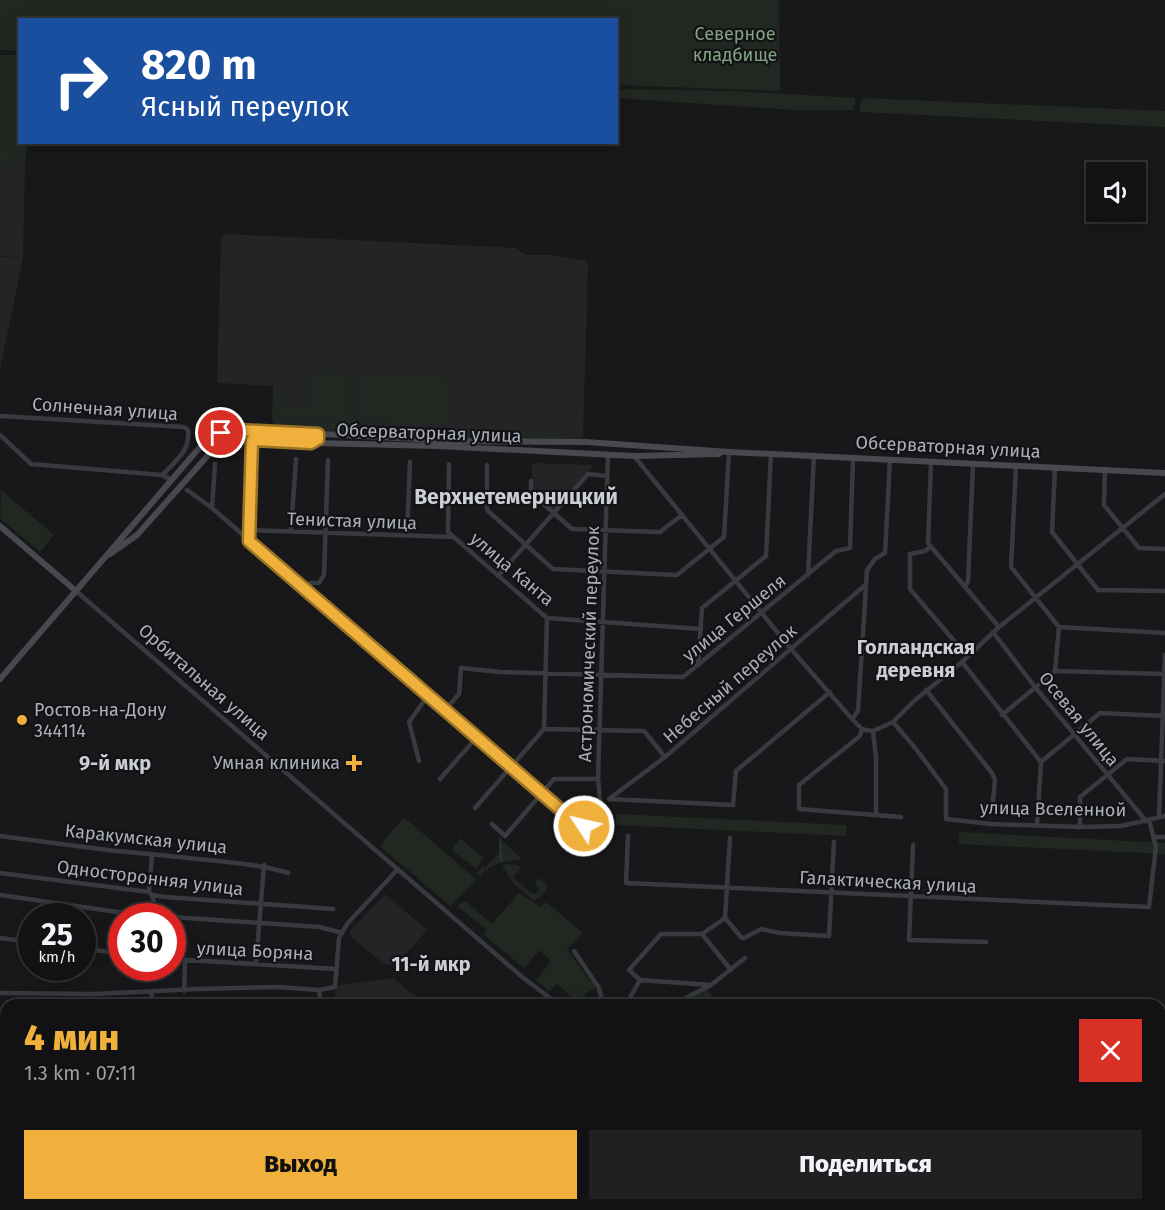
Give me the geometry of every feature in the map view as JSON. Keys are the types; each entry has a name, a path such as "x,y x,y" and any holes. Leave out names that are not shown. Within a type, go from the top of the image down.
{"main road":[{"name":"Обсерваторная улица","path":"0,679 200,447 221,433 238,430 455,441 545,441 649,445 729,452 1165,473"},
{"name":"Обсерваторная улица","path":"311,443 318,439 318,434"},
{"name":"Обсерваторная улица","path":"105,557 125,545 219,446 231,441 437,446 634,456 729,452"},
{"name":"Обсерваторная улица","path":"545,441 543,447 545,453"},
{"path":"649,445 651,450 649,456"},
{"path":"158,496 157,503 161,508"},
{"name":"Орбитальная улица","path":"0,526 76,591"}],"street":[{"name":"Солнечная улица","path":"0,416 184,427 188,430 189,435 183,454 162,475"},
{"path":"0,435 31,464 162,475 172,480"},
{"path":"249,541 252,440"},
{"path":"487,465 487,510 553,569 677,575 724,537 729,452"},
{"path":"698,665 702,608 766,556 771,453"},
{"name":"Астрономический переулок","path":"601,799 598,779 608,454"},
{"path":"808,576 814,455"},
{"path":"634,456 791,649 862,729 873,731 893,722 993,632 1165,494"},
{"name":"улица Гершеля","path":"444,711 459,694 461,668 683,677 837,551 850,548 853,458"},
{"path":"291,530 296,459"},
{"path":"852,718 858,711 864,586 867,570 885,553 890,459"},
{"path":"305,588 310,582 320,583 324,575 328,460"},
{"path":"407,536 410,462"},
{"path":"931,462 928,543 999,627"},
{"path":"212,508 215,464"},
{"name":"улица Канта","path":"449,464 447,527 453,537 547,618 701,629"},
{"path":"965,587 968,581 973,464"},
{"path":"1016,465 1011,567 1059,627 1055,671"},
{"path":"1055,467 1052,532 1098,590 1165,591"},
{"path":"1105,469 1104,505 1138,548 1165,549"},
{"path":"498,576 588,474 607,476"},
{"path":"531,481 531,493 572,529 660,532 682,515"},
{"path":"187,490 212,508 540,793 575,822 591,829 597,822 601,799 733,805 736,771 830,692"},
{"name":"Тенистая улица","path":"250,530 453,537"},
{"path":"930,547 925,551 910,554 910,589 967,656"},
{"name":"Небесный переулок","path":"609,799 665,757 864,586"},
{"name":"Орбитальная улица","path":"76,591 551,999"},
{"path":"475,808 544,729 547,618"},
{"path":"1059,627 1165,633"},
{"name":"Осевая улица","path":"993,632 1074,735 1148,820"},
{"path":"1159,817 1163,761 1165,655"},
{"path":"962,662 1041,762 1037,824"},
{"path":"1002,715 1055,671 1165,674"},
{"path":"926,690 992,773 995,780 992,810"},
{"path":"419,761 409,722 427,697"},
{"path":"1041,762 1100,713 1164,716"},
{"name":"улица Вселенной","path":"893,722 946,789 946,819 991,824 1080,827 1121,826 1165,816"},
{"path":"544,729 644,731 665,757"},
{"path":"862,729 860,736 799,785 799,809 901,817"},
{"path":"873,731 876,758 876,814"},
{"path":"440,779 476,738"},
{"path":"1080,827 1080,797 1127,759 1163,761"},
{"path":"492,824 506,836 554,779 598,779"},
{"path":"1148,820 1153,837 1165,837"},
{"name":"Каракумская улица","path":"0,836 264,866 288,873"},
{"name":"Галактическая улица","path":"628,836 626,883 1149,907 1156,847 1153,837"},
{"path":"730,838 725,918 744,938 760,929 780,933 829,936 834,842"},
{"path":"913,845 909,940 986,942"},
{"path":"152,855 151,893 154,903"},
{"path":"256,964 264,866"},
{"path":"0,993 152,993 277,987 319,990 334,987 338,946 342,933 347,924 398,869"},
{"name":"Односторонняя улица","path":"0,873 151,893 333,909"},
{"path":"0,895 108,911"},
{"path":"186,918 320,927 342,933"},
{"path":"711,986 640,980 629,970 661,934 702,934 725,918"},
{"path":"702,934 731,970"},
{"path":"0,938 18,940"},
{"path":"574,951 599,988 602,999"},
{"path":"684,999 711,986 745,958"},
{"name":"улица Боряна","path":"186,960 336,969"},
{"path":"631,999 640,980"},
{"path":"184,981 184,991"},
{"path":"319,990 320,999"},
{"path":"151,999 152,993"}],"shaded area":[{"path":"0,164 25,164 23,257 0,370 0,257 22,258 0,256"},
{"path":"227,234 516,248 526,255 550,255 586,261 588,265 583,435 580,439 489,440 274,426 273,386 219,383 217,380 221,237"},
{"path":"532,463 594,465 553,512 532,493"},
{"path":"385,894 427,930 396,965 384,964 351,937 350,931"},
{"path":"393,978 419,999 335,999 336,988 340,985"}],"green space":[{"name":"Северное кладбище","path":"0,0 779,0 780,91 618,85 618,18 18,18 18,51 0,50"},
{"path":"0,55 18,55 18,144 27,144 25,164 0,164"},
{"path":"618,89 736,91 855,98 854,110 795,110 618,98"},
{"path":"862,98 1165,111 1165,127 859,112"},
{"path":"311,370 350,373 349,421 272,417 275,392 283,391 283,408 309,409"},
{"path":"359,374 442,376 446,380 446,395 453,400 451,425 356,421"},
{"path":"272,419 348,423 348,428 345,432 279,426 274,424"},
{"path":"458,428 584,438 461,437 458,434"},
{"path":"1,490 54,535 40,552 0,518"},
{"path":"616,814 846,825 846,836 616,825"},
{"path":"404,817 477,880 450,906 405,867 406,865 404,867 380,846"},
{"path":"959,832 1165,843 1165,854 959,844"},
{"path":"460,838 483,858 476,869 452,850"},
{"path":"500,839 522,859 498,864 487,869 479,877 477,873 499,853"},
{"path":"518,865 521,868 513,877 531,893 535,894 539,890 535,882 539,878 548,886 544,893 533,900 515,885 502,866"},
{"path":"519,893 541,907 546,902 583,933 567,949 590,981 595,984 595,989 587,992 581,999 574,999 557,984 549,991 536,980 551,961 539,950 524,968 484,935 487,930 457,906 465,901 492,924"},
{"path":"706,988 715,999 684,999"}],"waterway":[{"path":"500,839 501,861"}],"place":[{"name":"Ростов-на-Дону 344114","path":"22,720"},
{"name":"Умная клиника","path":"354,763"}],"district":[{"name":"Верхнетемерницкий","path":"516,497"},
{"name":"Голландская деревня","path":"916,658"},
{"name":"9-й мкр","path":"115,763"},
{"name":"11-й мкр","path":"431,964"}],"route":[{"path":"221,433 238,430 266,430 318,434 318,439 311,443 252,440 249,541 309,591 423,694 575,822 584,826"}]}
